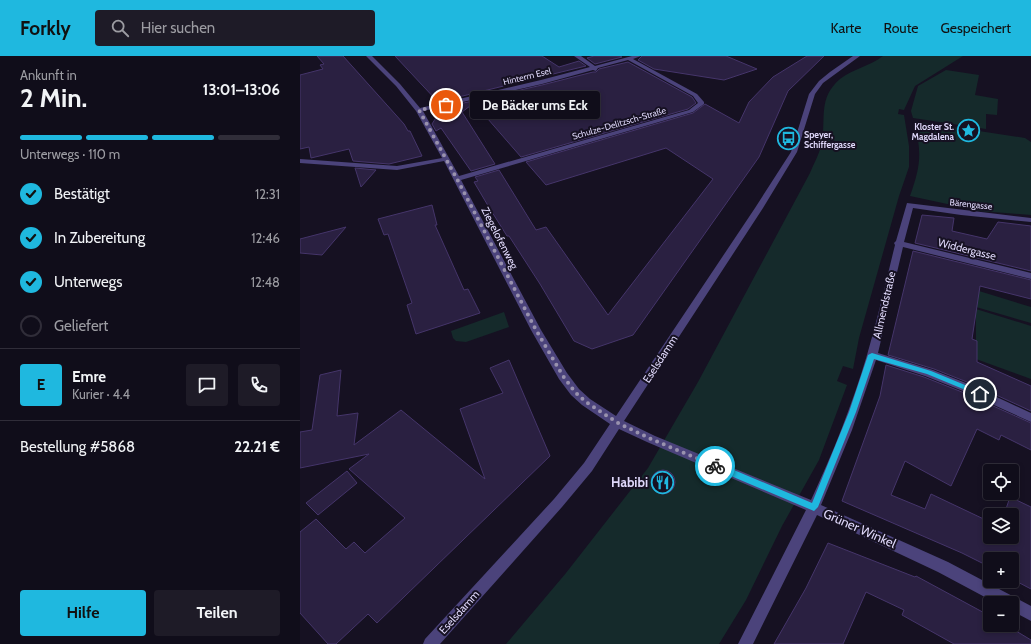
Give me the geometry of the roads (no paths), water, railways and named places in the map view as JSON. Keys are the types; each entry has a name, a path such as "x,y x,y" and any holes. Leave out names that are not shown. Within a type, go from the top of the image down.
{"street":[{"name":"Ziegelofenweg","path":"369,56 398,85 419,110 536,330 563,376 575,392 586,402 618,423"},
{"path":"577,56 596,68"},
{"name":"Hinterm Esel","path":"419,110 596,68 638,56"},
{"name":"Eselsdamm","path":"430,644 558,503 588,467 794,152 812,94 821,82 857,56"},
{"name":"Schulze-Delitzsch-Straße","path":"457,179 674,116 691,110 702,103 695,95 629,59"},
{"path":"300,161 397,168 445,159"},
{"name":"Bärengasse","path":"910,205 961,213 1031,220"},
{"name":"Allmendstraße","path":"745,644 814,507 853,412 872,355 898,243 910,205"},
{"name":"Widdergasse","path":"898,243 1031,276"},
{"path":"872,355 929,373 967,388 1031,418"},
{"name":"Grüner Winkel","path":"618,423 651,439 814,507 943,566 1031,614"}],"place":[{"name":"De Bäcker ums Eck","path":"446,105"},
{"name":"Kloster St. Magdalena","path":"969,131"},
{"name":"Speyer, Schiffergasse","path":"788,139"},
{"name":"Habibi","path":"663,482"}]}
